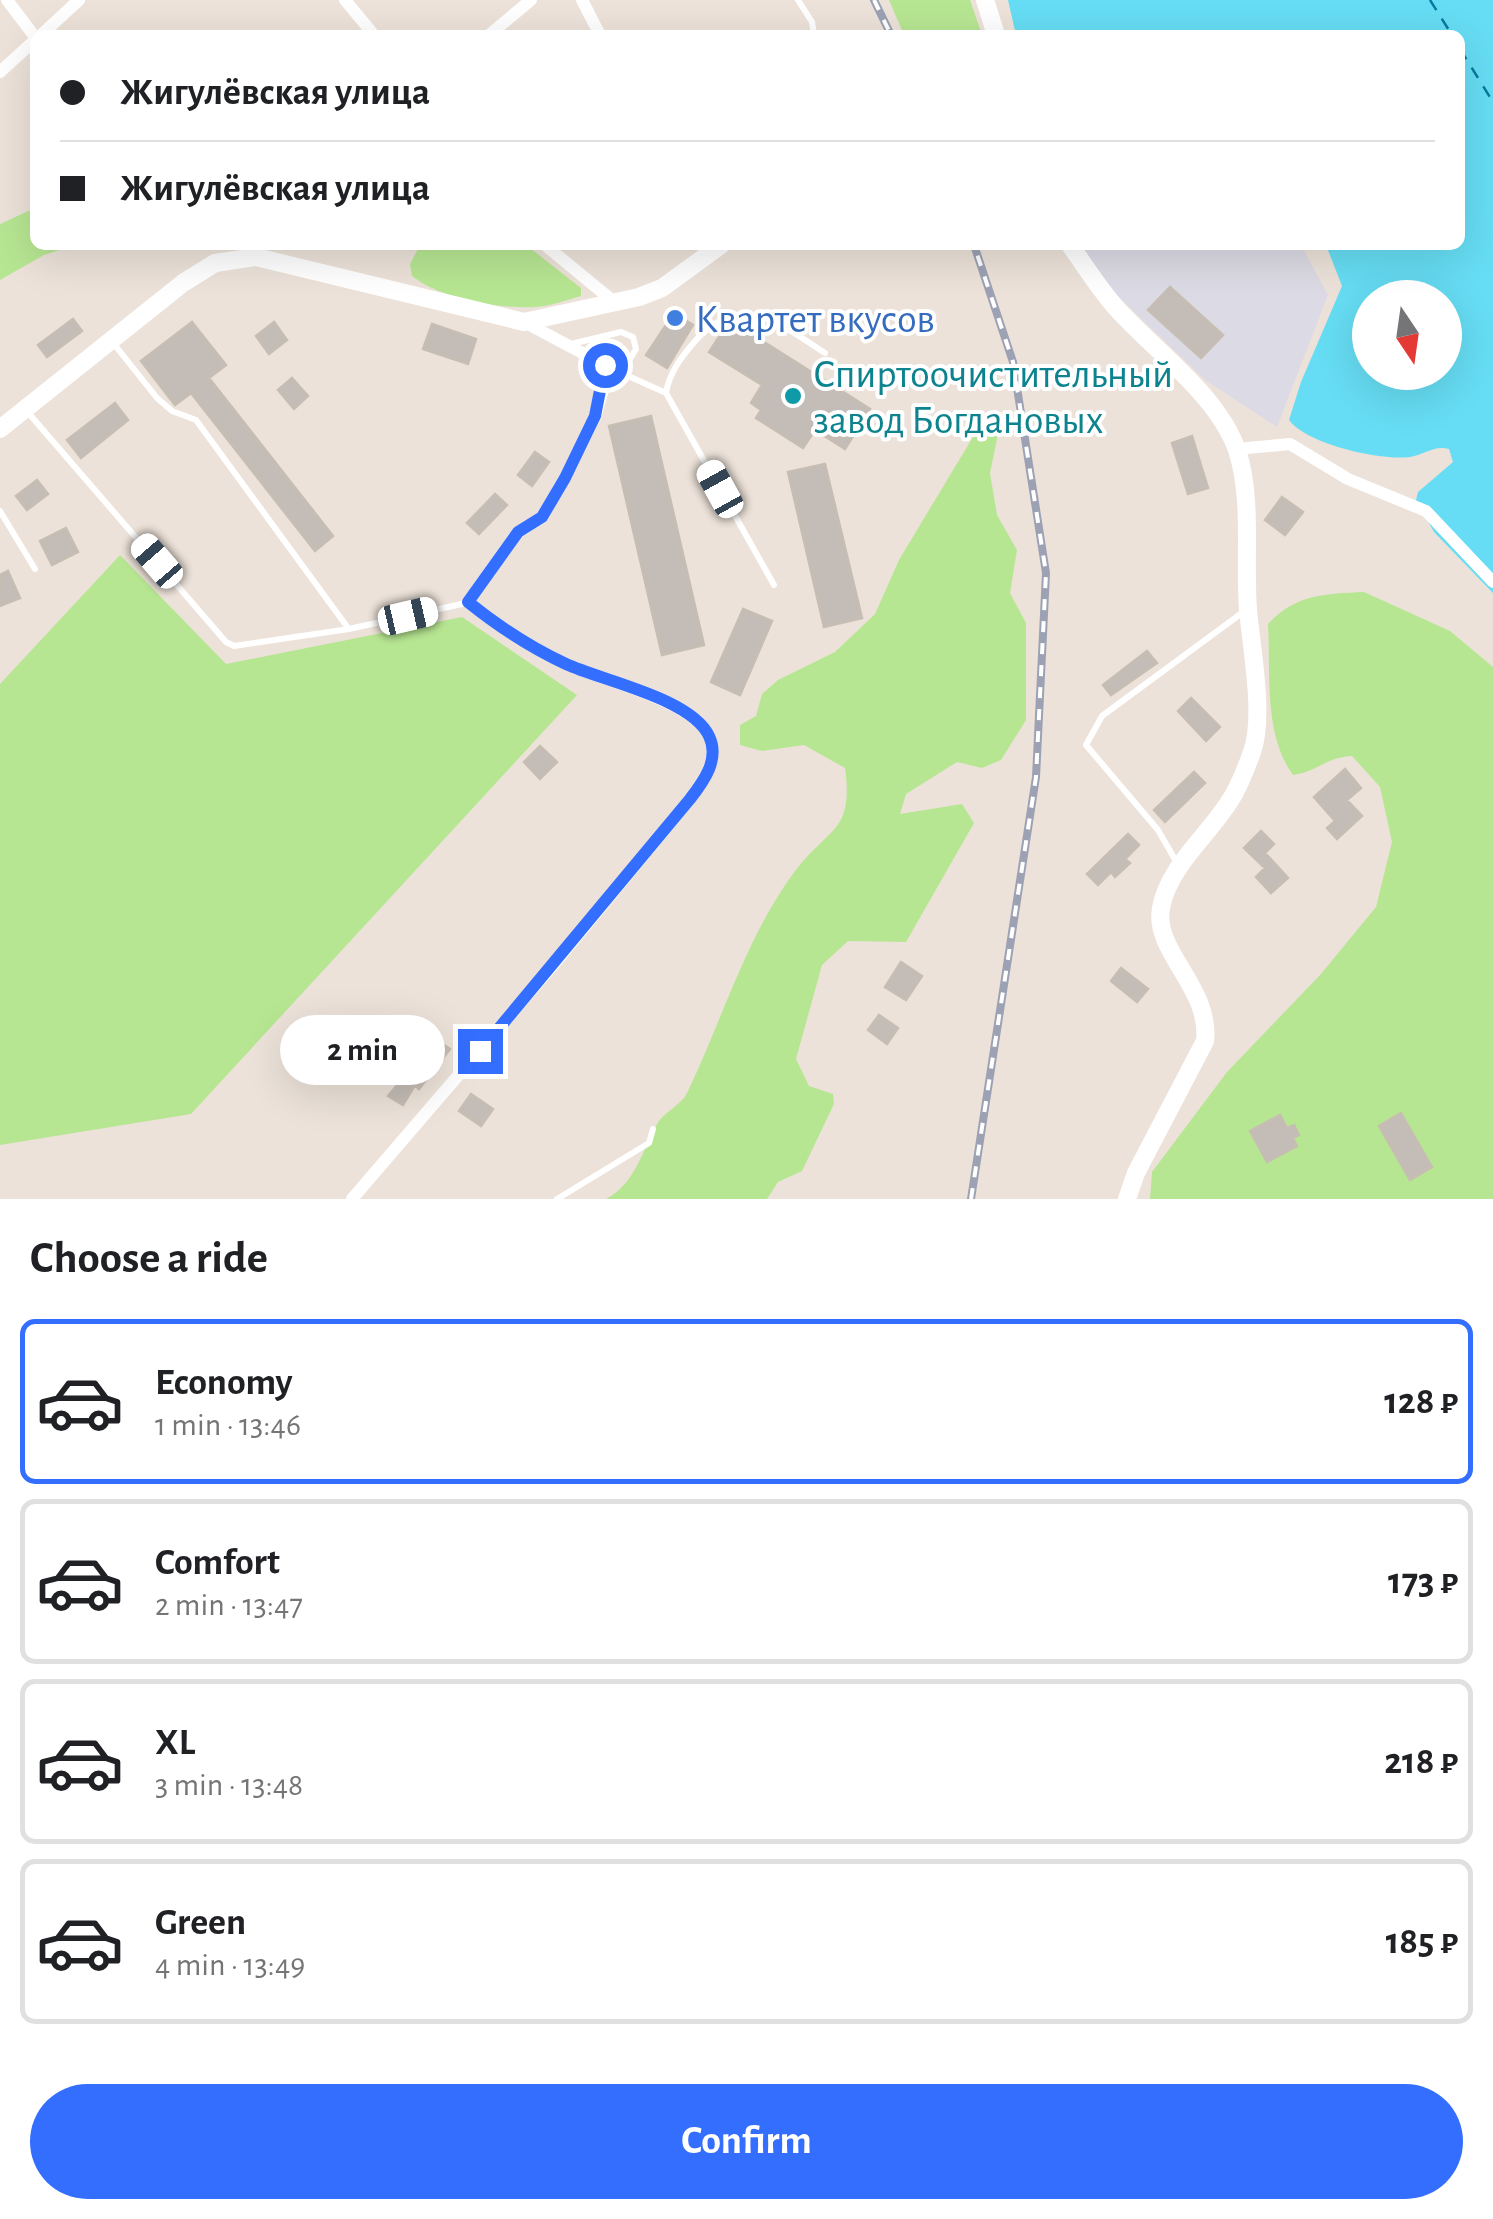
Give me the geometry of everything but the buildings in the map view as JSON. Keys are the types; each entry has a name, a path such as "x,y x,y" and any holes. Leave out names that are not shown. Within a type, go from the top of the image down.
{"main road":[{"path":"985,0 994,30"},
{"path":"0,429 183,283 215,263 256,257 524,322 662,288 714,250"},
{"path":"1074,250 1116,308 1210,406 1236,450 1244,492 1248,608 1256,680 1254,747 1234,794 1169,884 1160,912 1175,960 1194,985 1206,1025 1204,1041 1136,1173 1127,1199"}],"street":[{"path":"7,0 31,30"},
{"path":"45,30 79,0"},
{"path":"345,0 370,30"},
{"path":"495,30 531,0"},
{"path":"582,0 597,30"},
{"path":"0,72 30,44"},
{"path":"551,250 613,301"},
{"path":"355,1198 690,799 707,776 714,754 710,737 698,720 666,702 564,664 501,628 468,602 518,532 542,517 595,416 605,365 524,322"},
{"path":"1236,450 1290,444 1348,478 1426,511 1493,582"}],"lane":[{"path":"798,0 813,30"},
{"path":"666,393 668,378 692,345 713,322 734,314 768,316 825,353"},
{"path":"568,344 621,332 633,337 636,349 630,360 605,365"},
{"path":"112,341 157,398 172,411 196,420 349,628"},
{"path":"605,365 666,393 774,585"},
{"path":"24,408 226,642 234,646 349,628 468,602"},
{"path":"0,510 35,569"},
{"path":"1180,869 1158,830 1086,746 1102,716 1248,608"},
{"path":"556,1199 650,1143 653,1129"}],"shaded area":[{"path":"1081,250 1304,250 1328,295 1277,427 1205,380 1103,282"}],"green space":[{"path":"889,0 970,0 980,30 902,30"},
{"path":"30,210 30,250 60,250 0,280 0,224"},
{"path":"417,250 532,250 581,288 581,296 535,307 488,304 424,284 412,276 410,264"},
{"path":"982,422 998,434 990,473 997,515 1017,550 1010,593 1026,623 1026,720 1001,760 982,768 957,762 906,794 900,814 962,804 974,823 906,942 848,941 822,965 796,1059 809,1086 833,1094 834,1104 802,1171 778,1182 767,1199 606,1199 624,1185 657,1124 685,1096 763,923 795,871 836,827 846,805 845,768 804,745 762,751 740,745 740,725 756,716 762,694 778,680 835,652 875,614 899,560"},
{"path":"120,555 226,664 462,617 577,695 191,1114 0,1145 0,684"},
{"path":"1364,592 1450,631 1493,667 1493,1199 1150,1199 1152,1172 1227,1072 1321,974 1376,907 1392,842 1380,787 1352,756 1293,775 1277,741 1269,682 1268,624 1300,601"}],"water":[{"path":"1008,0 1493,0 1493,593 1434,532 1416,500 1418,492 1453,462 1449,449 1397,458 1363,453 1311,436 1289,420 1342,286 1328,250 1465,250 1465,30 1015,30"}],"ferry route":[{"path":"1430,0 1449,30"},
{"path":"1465,57 1493,102"}],"railway":[{"path":"874,0 889,30"},
{"path":"971,1199 1036,777 1046,573 1013,362 976,250"}],"place":[{"name":"Квартет вкусов","path":"675,318"},
{"name":"Спиртоочистительный завод Богдановых","path":"793,396"}],"route":[{"path":"480,1051 690,799 707,776 714,754 710,737 698,720 666,702 564,664 501,628 468,602 518,532 542,517 565,478 595,416 605,383 605,365"}]}
